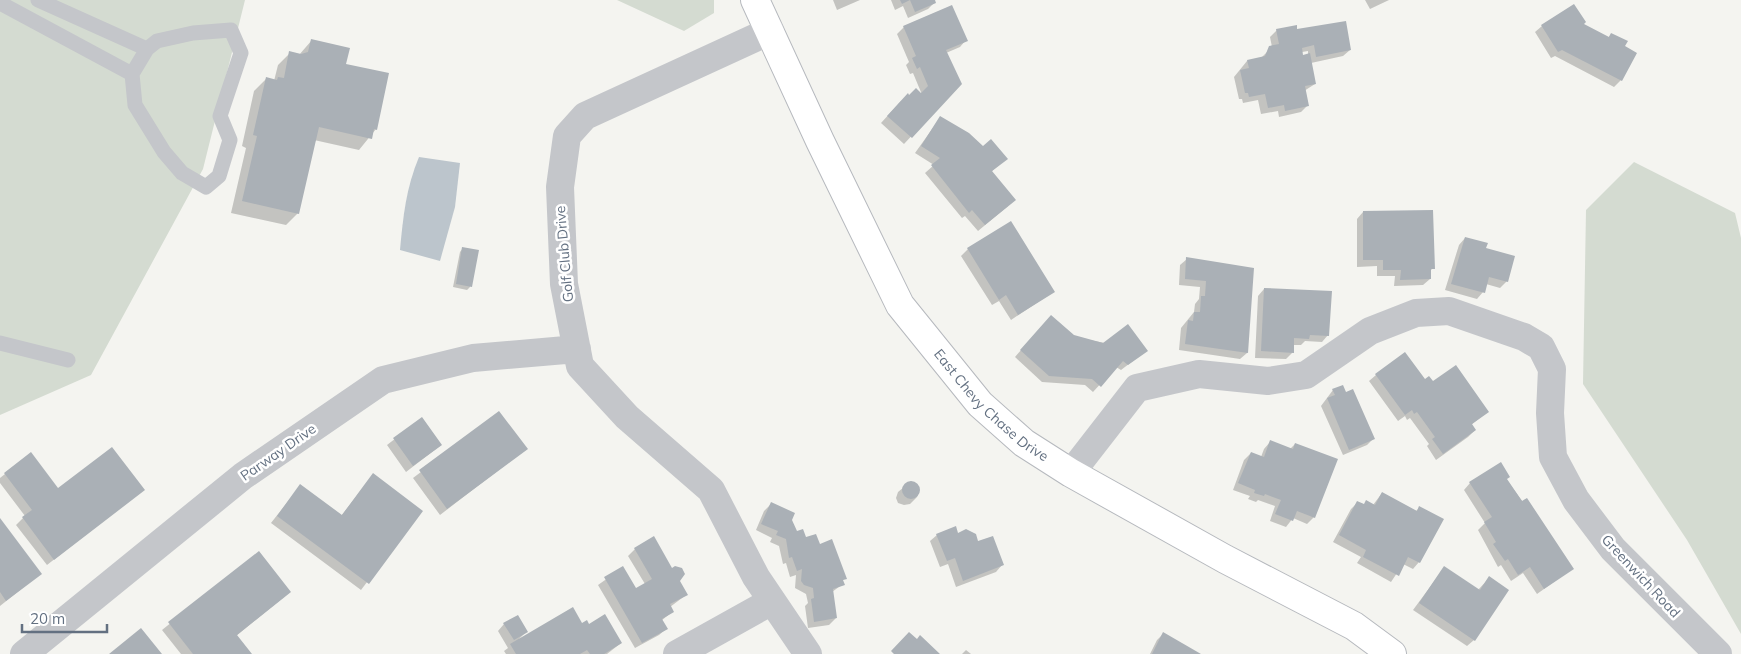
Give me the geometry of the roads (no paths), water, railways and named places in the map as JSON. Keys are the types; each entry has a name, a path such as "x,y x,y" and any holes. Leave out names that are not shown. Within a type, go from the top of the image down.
{"main road":[{"name":"East Chevy Chase Drive","path":"755,0 900,305 980,404 1024,443 1071,473 1224,559 1354,626 1392,654"}],"street":[{"name":"Golf Club Drive","path":"770,32 585,116 567,136 560,187 564,284 580,366 627,417 710,490 756,576 808,654"},
{"name":"Greenwich Road","path":"1071,473 1138,388 1200,374 1268,381 1306,375 1370,331 1416,313 1449,311 1524,336 1541,347 1552,369 1550,413 1553,456 1576,500 1613,548 1718,654"},
{"name":"Parway Drive","path":"24,654 243,476 383,380 472,358 577,349"},
{"path":"677,654 772,601"}],"lane":[{"path":"38,0 147,49"},
{"path":"0,3 132,74"},
{"path":"231,30 241,53 220,116 230,140 220,176 206,187 182,173 164,152 134,105 132,74 147,49 157,41 193,33 231,30"},
{"path":"0,343 68,360"}]}
